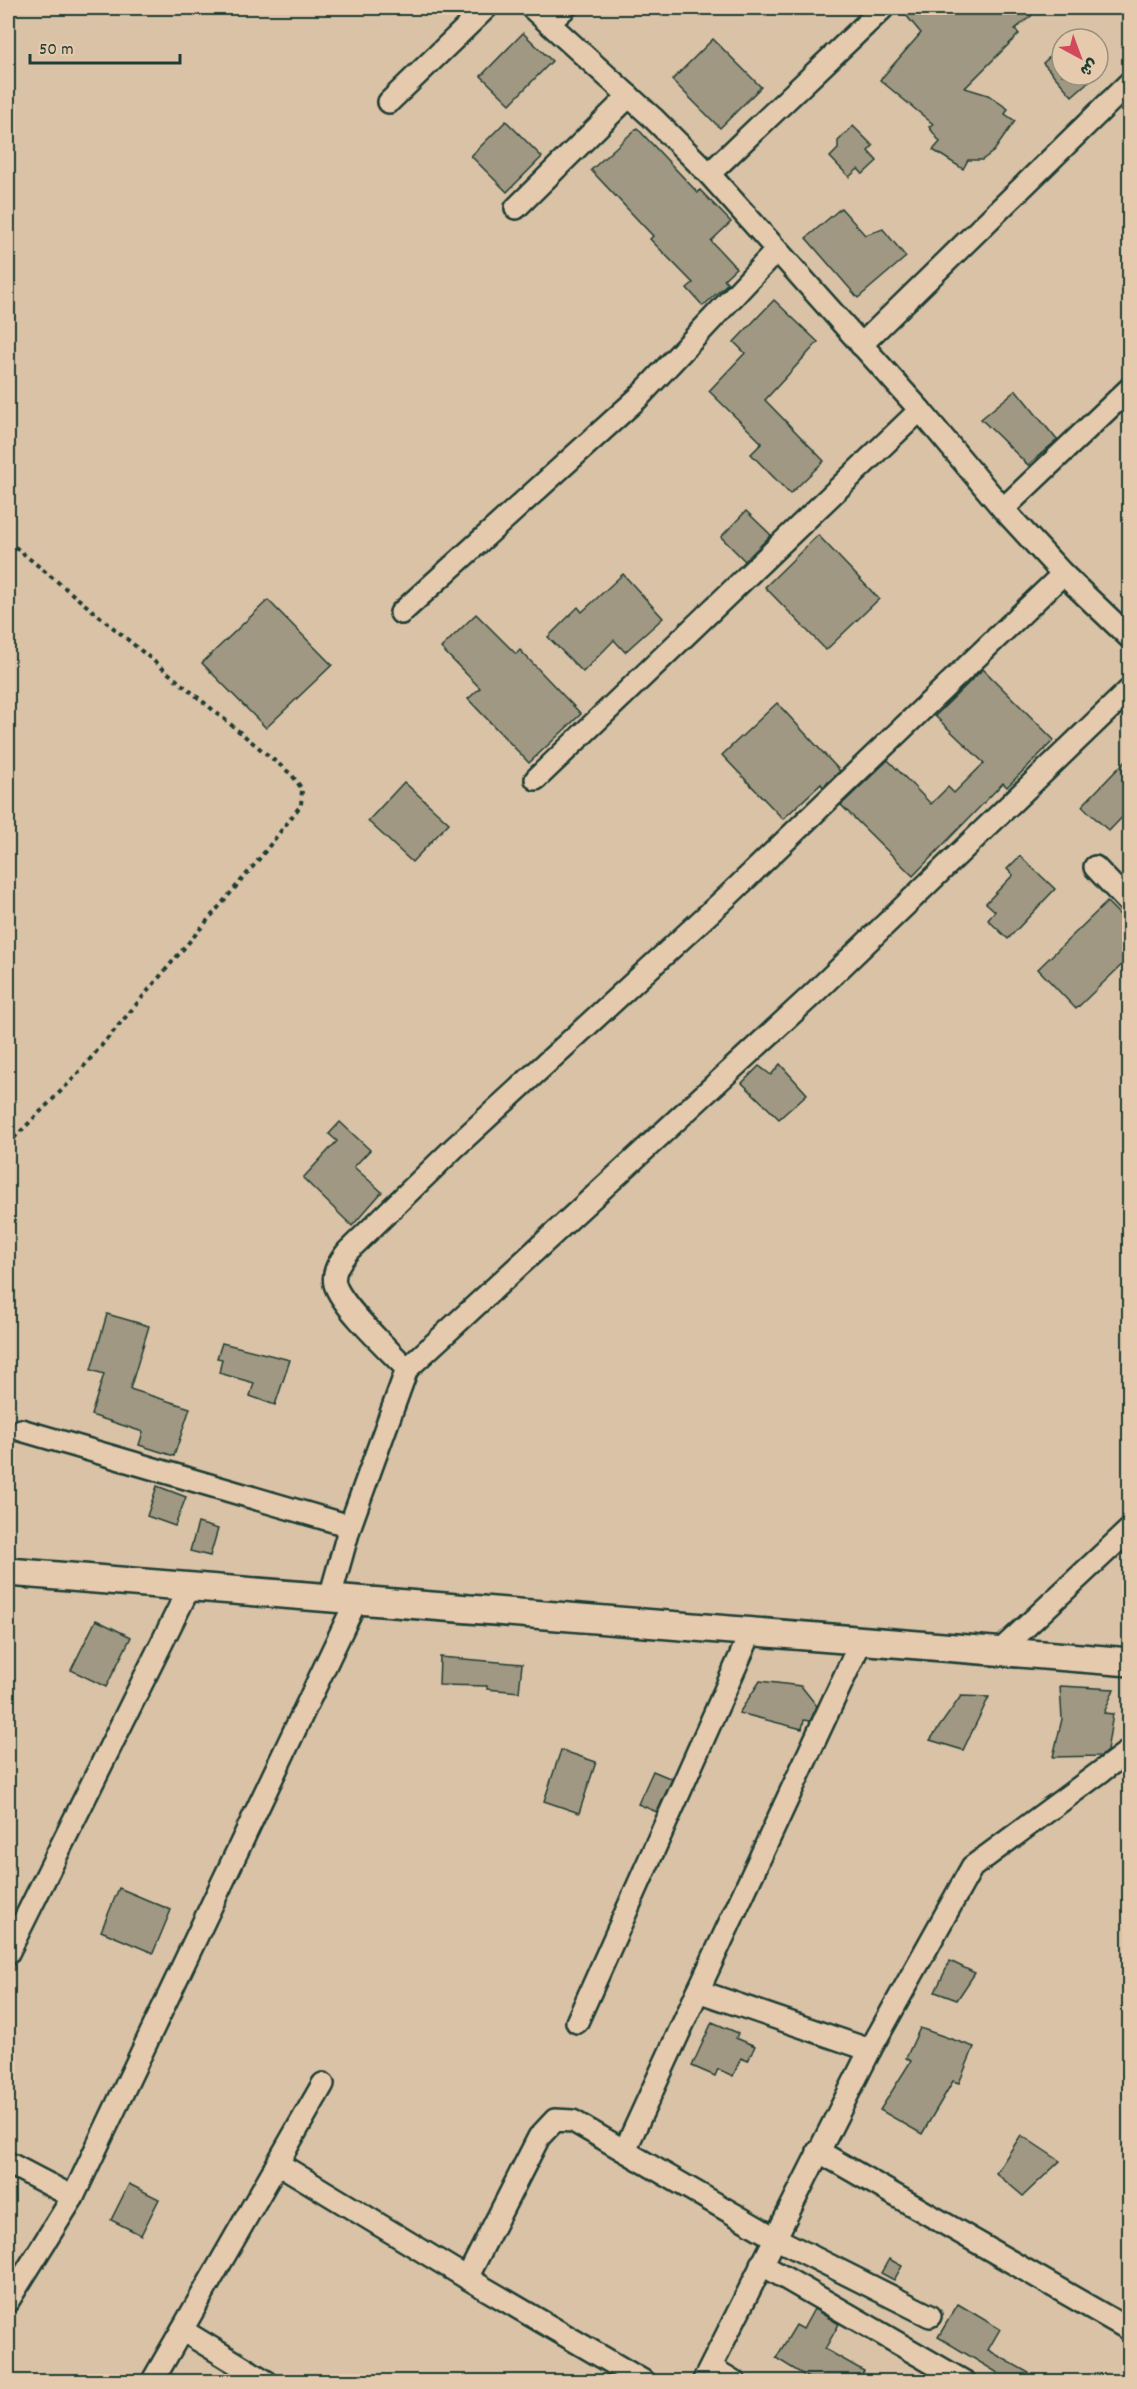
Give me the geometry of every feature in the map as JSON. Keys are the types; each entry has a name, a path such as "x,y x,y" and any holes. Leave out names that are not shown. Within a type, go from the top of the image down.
{"main road":[{"path":"8,1572 1130,1662"}],"street":[{"path":"389,102 486,8"},
{"path":"532,8 629,96 709,174 920,410 1003,509 1063,574 1130,638"},
{"path":"549,23 565,8"},
{"path":"709,174 883,8"},
{"path":"861,345 1130,82"},
{"path":"516,208 629,96"},
{"path":"401,613 638,398 777,251"},
{"path":"1003,509 1130,388"},
{"path":"536,779 920,410"},
{"path":"407,1369 356,1316 335,1284 337,1266 348,1251 454,1149 729,895 1063,574"},
{"path":"330,1597 350,1526 407,1369 811,996 1130,689"},
{"path":"1095,867 1130,904"},
{"path":"21,1430 350,1526"},
{"path":"1000,1651 1130,1529"},
{"path":"8,1953 190,1586"},
{"path":"8,2301 73,2197 357,1599"},
{"path":"577,2022 751,1632"},
{"path":"625,2150 861,1641"},
{"path":"735,2382 708,2375 761,2264 870,2050 972,1867 1130,1750"},
{"path":"698,1991 870,2050"},
{"path":"152,2382 323,2084"},
{"path":"467,2278 540,2137 555,2120 573,2121 775,2238 930,2316"},
{"path":"818,2151 1130,2330"},
{"path":"8,2163 73,2197"},
{"path":"279,2164 645,2382"},
{"path":"761,2264 964,2382"},
{"path":"182,2330 267,2382"}],"path":[{"path":"8,541 292,776 302,789 301,805 256,863 74,1078 8,1144"}],"building":[{"path":"913,8 1041,8 1015,29 1019,34 965,88 988,95 1008,109 1005,114 1015,121 994,151 982,160 968,160 963,169 933,150 940,142 929,127 933,124 880,80 921,33 905,14"},
{"path":"523,33 552,61 510,104 481,76"},
{"path":"713,39 761,87 720,128 672,80"},
{"path":"1050,57 1050,71 1043,63"},
{"path":"1064,87 1082,87 1072,96"},
{"path":"506,121 542,157 507,192 471,156"},
{"path":"853,126 873,146 868,151 877,161 863,174 858,169 849,177 830,157 838,149 838,141"},
{"path":"637,128 698,193 700,190 731,222 711,241 736,268 724,279 728,283 703,306 687,288 693,283 650,239 653,236 591,170"},
{"path":"841,208 865,235 883,229 906,257 858,298 806,238"},
{"path":"774,300 818,342 765,400 824,461 790,494 751,454 762,443 709,391 745,353 734,342"},
{"path":"1016,390 1057,440 1028,465 981,419"},
{"path":"746,511 771,535 745,561 721,537"},
{"path":"818,535 879,599 826,650 765,587"},
{"path":"623,574 663,618 625,652 614,640 583,672 548,637 578,607 582,612"},
{"path":"268,600 332,665 266,728 202,663"},
{"path":"476,614 516,654 520,650 581,714 529,763 468,699 480,688 441,648"},
{"path":"983,669 1054,740 1007,787 1003,783 913,876 841,805 888,760 931,804 948,787 954,793 984,763 935,716"},
{"path":"777,703 840,771 823,787 821,784 783,819 722,755"},
{"path":"1130,756 1130,809 1109,831 1082,806"},
{"path":"404,782 449,823 412,862 368,821"},
{"path":"1020,856 1055,889 1008,939 988,920 995,911 986,903 1013,875 1007,869"},
{"path":"1107,902 1130,925 1130,957 1076,1009 1038,969"},
{"path":"780,1064 807,1094 779,1119 742,1083 759,1066 771,1075"},
{"path":"340,1122 370,1150 354,1167 382,1192 352,1226 303,1178 337,1141 329,1134"},
{"path":"107,1314 149,1326 130,1389 190,1408 174,1456 139,1445 143,1432 91,1415 104,1374 91,1370"},
{"path":"222,1343 290,1360 275,1405 250,1396 254,1383 219,1373 222,1359 217,1358"},
{"path":"157,1486 186,1497 175,1526 147,1516"},
{"path":"198,1523 218,1529 210,1556 190,1551"},
{"path":"96,1620 131,1637 106,1687 71,1670"},
{"path":"440,1657 522,1664 519,1692 487,1689 487,1686 439,1685"},
{"path":"760,1681 801,1686 817,1706 810,1721 804,1720 802,1729 739,1713"},
{"path":"1060,1686 1114,1689 1104,1713 1113,1714 1107,1751 1101,1756 1053,1757 1062,1719"},
{"path":"961,1696 989,1697 963,1750 930,1740"},
{"path":"561,1750 596,1762 579,1813 544,1801"},
{"path":"653,1771 672,1779 657,1812 638,1804"},
{"path":"119,1888 171,1910 153,1953 101,1931"},
{"path":"950,1961 975,1973 957,2000 935,1992"},
{"path":"712,2022 738,2033 736,2038 755,2046 748,2061 741,2058 733,2076 718,2069 715,2076 692,2066"},
{"path":"920,2028 974,2047 959,2083 953,2081 922,2134 880,2110 911,2061 906,2058"},
{"path":"1021,2135 1060,2161 1023,2196 996,2173"},
{"path":"129,2184 159,2199 141,2235 111,2220"},
{"path":"889,2259 902,2266 894,2280 881,2273"},
{"path":"958,2304 1000,2329 988,2350 1045,2382 993,2382 998,2373 938,2337"},
{"path":"814,2309 839,2324 825,2349 864,2371 857,2382 815,2382 776,2358 796,2325 803,2329"}]}
